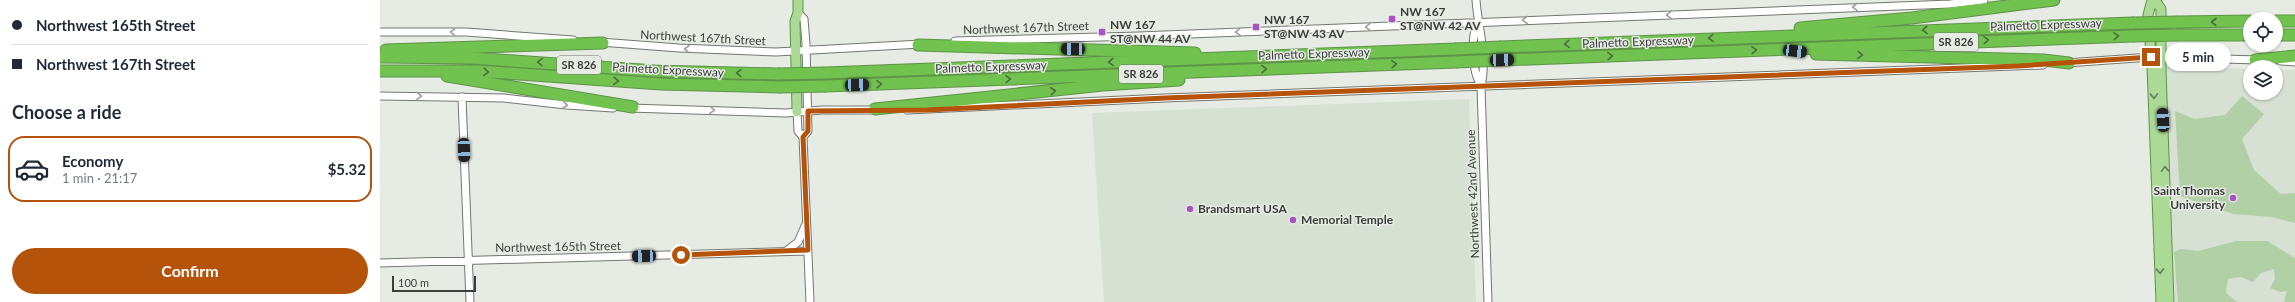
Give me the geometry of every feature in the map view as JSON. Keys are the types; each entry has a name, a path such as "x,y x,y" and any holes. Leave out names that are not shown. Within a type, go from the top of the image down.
{"highway":[{"path":"1738,37 1791,28 1912,18 2054,0"},
{"name":"Palmetto Expressway","path":"380,57 471,58 655,71 778,74 1234,58 1738,37 2132,23 2243,21"},
{"path":"2283,21 2295,21"},
{"name":"Palmetto Expressway","path":"380,71 478,71 661,84 779,87 2133,36 2243,35"},
{"path":"2283,35 2295,35"},
{"path":"380,50 604,43"},
{"path":"918,45 1189,52 1234,58"},
{"path":"1779,49 1826,55 2043,60 2069,63"},
{"path":"2255,60 2295,56"},
{"path":"420,70 568,98 633,107"},
{"path":"875,109 1103,85 1207,78 1246,70"}],"main road":[{"path":"797,112 795,21 798,13 798,0"},
{"path":"2152,0 2148,9 2161,302"},
{"path":"2155,0 2161,9 2161,57 2169,302"}],"street":[{"name":"Northwest 42nd Avenue","path":"1476,0 1477,22 1473,34 1475,75 1481,86 1488,302"},
{"name":"Northwest 167th Street","path":"380,32 474,32 534,35 604,43 679,48 796,52 918,45 948,41 1950,4 1984,0"},
{"path":"798,13 804,19 806,51 808,131 803,137"},
{"path":"380,96 504,98 592,107 797,112 875,109 935,110 1481,86 2069,63 2151,57 2255,60"},
{"path":"2283,61 2295,62"},
{"path":"462,97 470,302"},
{"path":"797,112 798,131 803,137 810,302"},
{"path":"786,251 798,242 806,220"},
{"name":"Northwest 165th Street","path":"380,263 808,250"}],"shaded area":[{"name":"Saint Thomas University","path":"2166,66 2243,69 2243,100 2283,100 2283,69 2295,70 2295,302 2175,302"},
{"path":"1469,99 1476,302 1104,302 1092,113"}],"green space":[{"path":"2242,96 2243,100 2247,100 2264,114 2242,139 2254,170 2281,194 2295,193 2295,223 2272,217 2233,214 2180,196 2175,111 2195,119 2225,115"},
{"path":"2236,241 2267,241 2295,258 2295,302 2284,302 2287,291 2280,292 2270,288 2275,279 2274,269 2261,273 2253,282 2241,277 2228,279 2226,293 2237,302 2178,302 2174,252 2181,249 2198,251"}],"place":[{"name":"NW 167 ST@NW 42 AV","path":"1392,19"},
{"name":"NW 167 ST@NW 43 AV","path":"1256,27"},
{"name":"NW 167 ST@NW 44 AV","path":"1102,32"},
{"name":"Saint Thomas University","path":"2233,198"},
{"name":"Brandsmart USA","path":"1190,209"},
{"name":"Memorial Temple","path":"1293,220"}],"route":[{"path":"681,255 808,250 803,137 808,131 808,111 875,109 927,110 1165,98 1983,66 2002,67 2151,57"}]}
